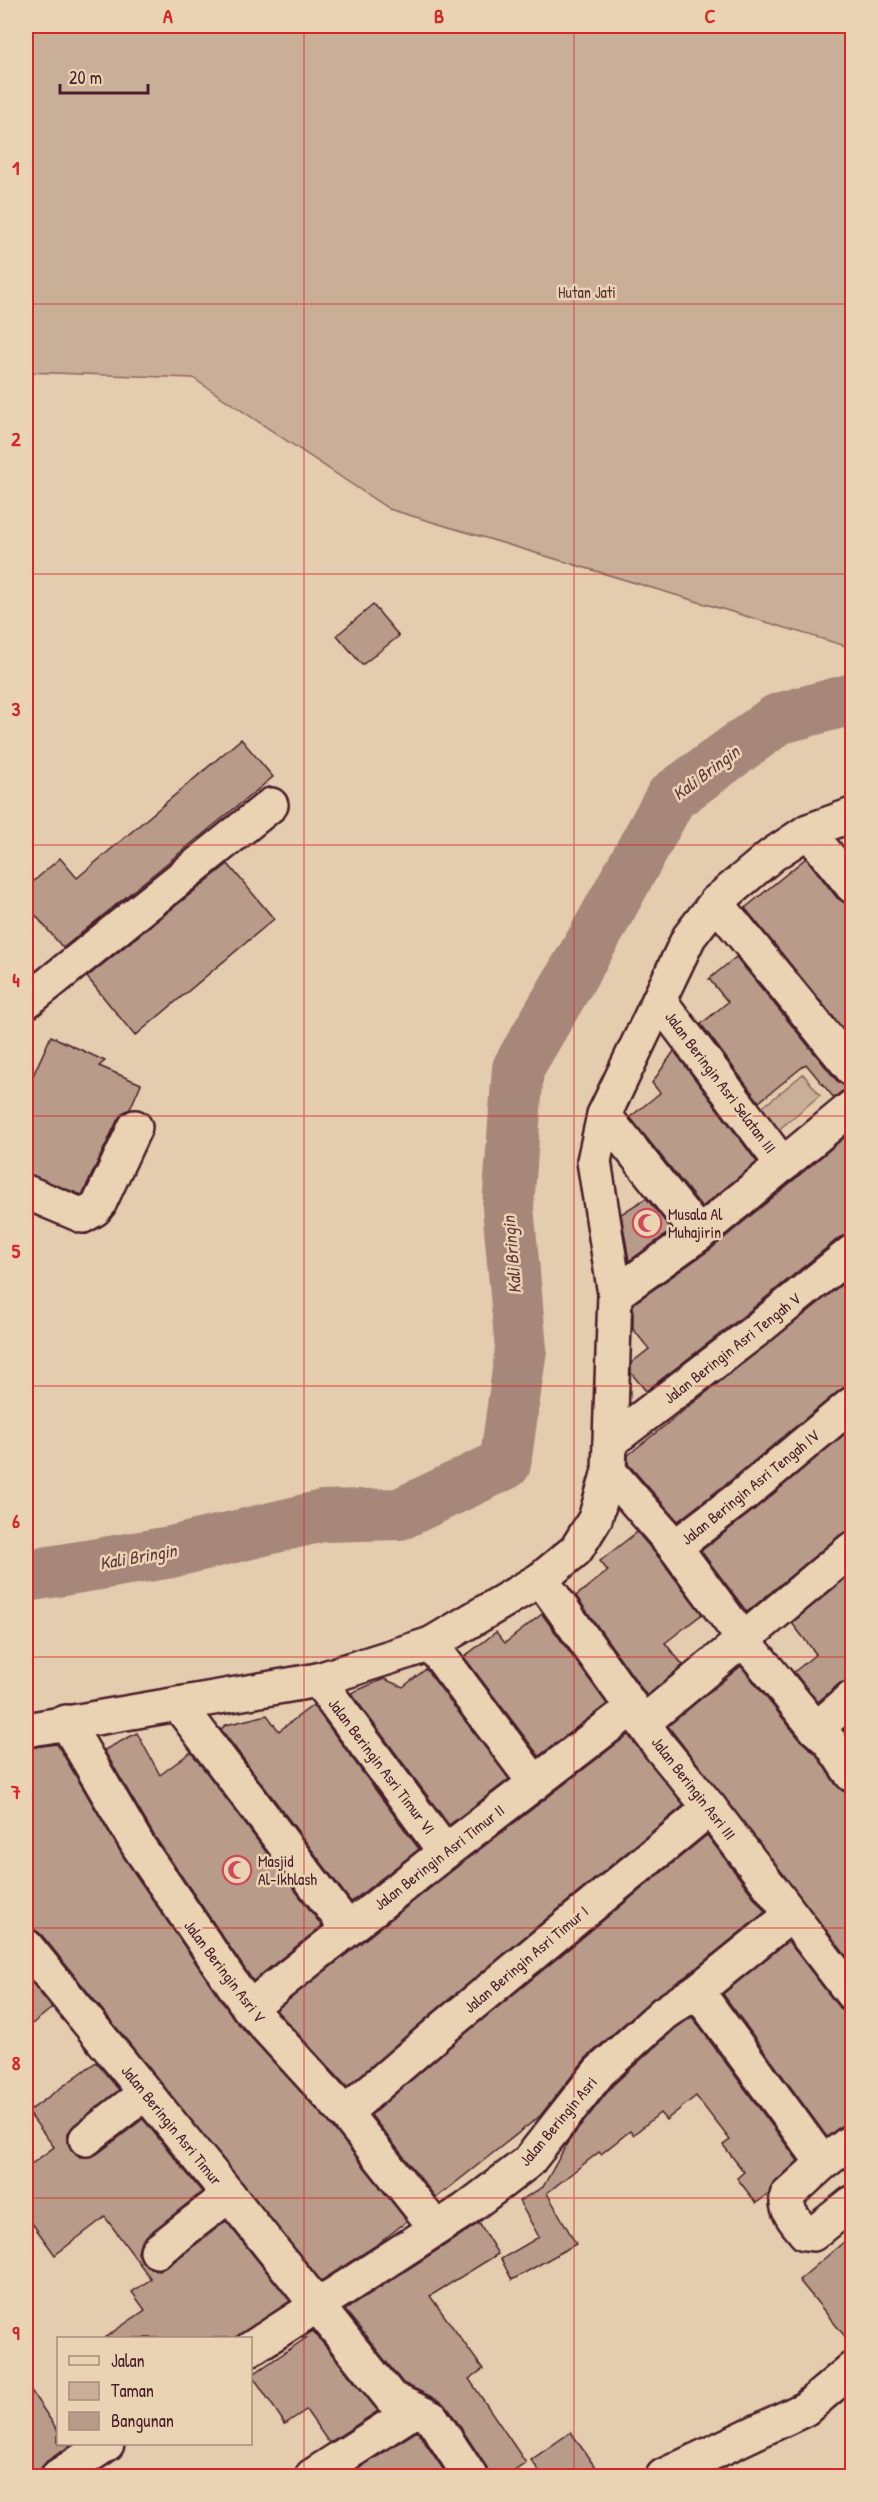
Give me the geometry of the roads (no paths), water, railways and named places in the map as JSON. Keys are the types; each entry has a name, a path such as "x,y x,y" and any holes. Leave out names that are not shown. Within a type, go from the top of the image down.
{"street":[{"path":"26,1002 271,805"},
{"path":"26,1730 318,1680 430,1644 541,1579 576,1551 595,1519 609,1456 615,1294 594,1161 604,1115 689,937 716,902 772,855 808,831 852,815"},
{"path":"808,831 852,886"},
{"path":"716,902 852,1069"},
{"name":"Jalan Beringin Asri Selatan III","path":"659,1000 783,1165"},
{"path":"615,1294 699,1234 852,1107"},
{"path":"604,1115 699,1234"},
{"path":"26,1192 83,1215 90,1213 99,1204 135,1127"},
{"name":"Jalan Beringin Asri Tengah V","path":"609,1456 852,1252"},
{"name":"Jalan Beringin Asri Tengah IV","path":"675,1547 743,1495 852,1404"},
{"path":"609,1456 743,1639 816,1729 830,1742 852,1775"},
{"name":"Jalan Beringin Asri Timur II","path":"249,2008 445,1851 535,1783 638,1715 743,1639 852,1549"},
{"name":"Jalan Beringin Asri III","path":"541,1579 660,1747 710,1808 852,1994"},
{"path":"430,1644 535,1783"},
{"name":"Jalan Beringin Asri Timur VI","path":"318,1680 445,1851"},
{"path":"816,1729 852,1698"},
{"path":"178,1704 348,1929"},
{"name":"Jalan Beringin Asri V","path":"66,1722 139,1847 249,2008 345,2113 436,2228"},
{"name":"Jalan Beringin Asri Timur I","path":"345,2113 447,2025 710,1808"},
{"name":"Jalan Beringin Asri","path":"252,2348 465,2210 528,2162 599,2072 664,2013 697,1991 792,1915"},
{"name":"Jalan Beringin Asri Timur","path":"26,1946 391,2398 432,2418 470,2476"},
{"path":"697,1991 823,2163"},
{"path":"86,2139 145,2092"},
{"path":"852,2141 823,2163 787,2196 786,2204 805,2234 813,2235 852,2203"},
{"path":"157,2251 229,2195"},
{"path":"663,2476 806,2409 852,2369"},
{"path":"312,2476 415,2410"},
{"path":"58,2476 105,2445"}],"waterway":[{"name":"Kali Bringin","path":"26,1576 171,1552 322,1516 400,1514 505,1464 521,1349 508,1207 518,1068 595,936 671,797 778,719 852,699"}],"place":[{"name":"Musala Al Muhajirin","path":"647,1223"},
{"name":"Masjid Al-Ikhlash","path":"237,1870"}],"park label":[{"name":"Hutan Jati","path":"587,292"}]}
